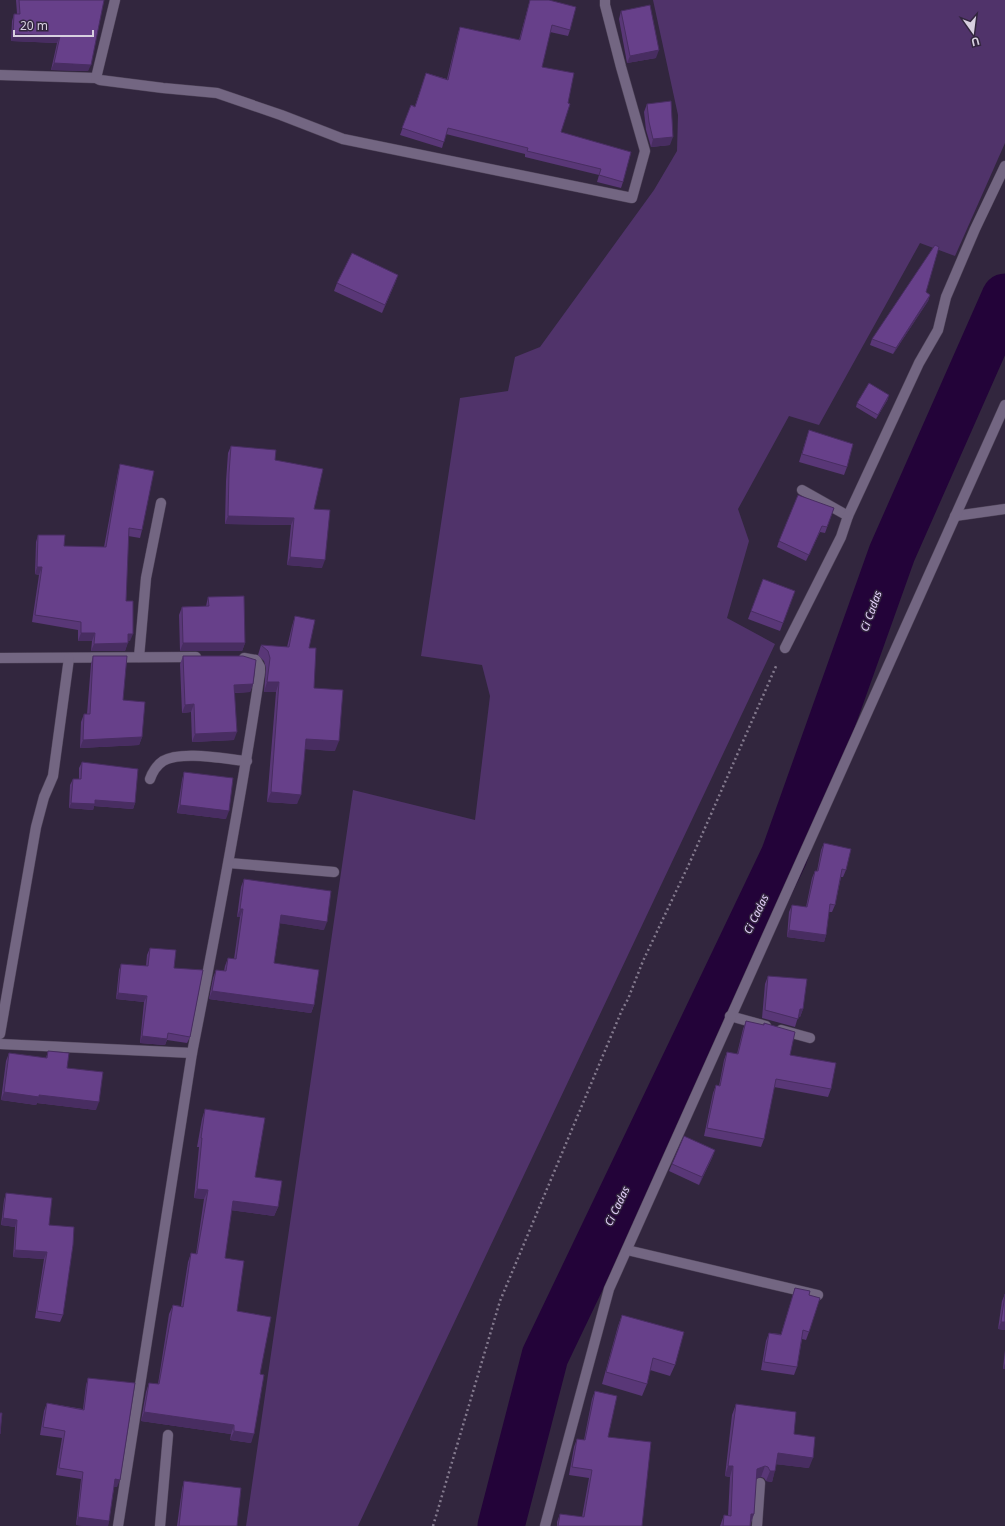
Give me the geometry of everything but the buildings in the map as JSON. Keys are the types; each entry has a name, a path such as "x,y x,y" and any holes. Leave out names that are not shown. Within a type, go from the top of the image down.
{"street":[{"path":"96,78 115,0"},
{"path":"0,75 96,78 100,80 163,88 217,93 281,115 343,139 632,198 645,151 621,67 605,0"},
{"path":"785,648 841,537 848,516 919,363 938,330 946,297 975,228 1005,166"},
{"path":"545,1526 609,1289 1005,405"},
{"path":"802,490 848,516"},
{"path":"140,657 146,578 161,503"},
{"path":"955,516 1005,509"},
{"path":"0,658 202,657"},
{"path":"118,1526 192,1053 229,863 247,761 260,668 256,660 234,657"},
{"path":"0,1034 36,827 44,797 53,776 69,658"},
{"path":"150,779 159,764 170,758 192,756 247,761"},
{"path":"229,863 334,872"},
{"path":"730,1016 810,1038"},
{"path":"0,1044 192,1053"},
{"path":"627,1250 818,1295"},
{"path":"160,1526 168,1435"},
{"path":"757,1526 760,1483"}],"path":[{"path":"433,1526 500,1301 622,1010 690,862 785,648"}],"shaded area":[{"path":"653,0 1005,0 1005,143 955,256 920,243 819,425 789,416 738,509 749,541 727,618 775,644 358,1526 246,1526 353,790 475,820 490,696 482,665 421,656 460,398 508,391 515,357 540,347 654,190 677,151 678,115"}],"waterway":[{"name":"Ci Cadas","path":"501,1526 545,1356 784,856 892,553 1005,297"}]}
